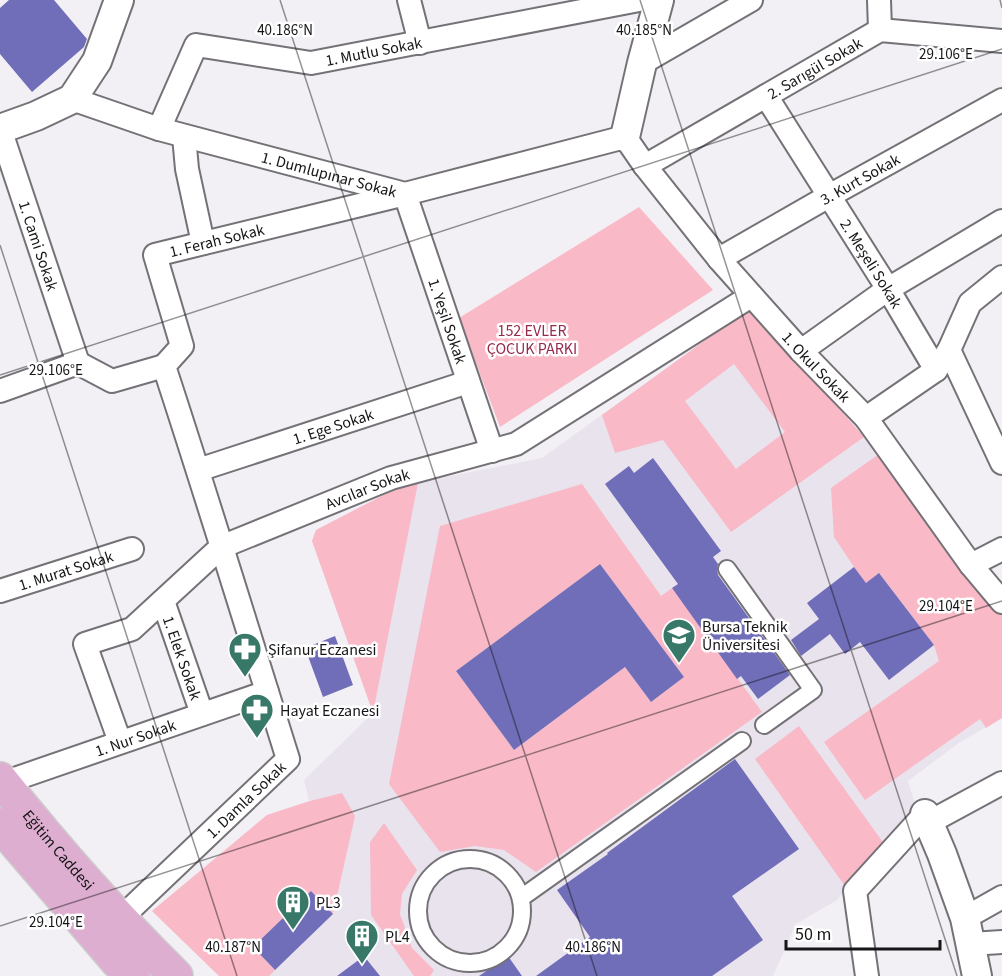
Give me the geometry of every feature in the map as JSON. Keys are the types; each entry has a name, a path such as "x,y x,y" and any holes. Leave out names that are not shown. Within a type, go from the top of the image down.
{"main road":[{"name":"Eğitim Caddesi","path":"2,781 51,842 176,976"},
{"name":"Eğitim Caddesi","path":"1,829 118,971"}],"street":[{"path":"0,129 36,116 72,99 97,61 119,0"},
{"path":"409,0 420,43"},
{"name":"1. Mutlu Sokak","path":"159,129 196,45 311,63 420,43 558,8 639,0"},
{"path":"625,137 659,0"},
{"path":"642,63 751,0"},
{"path":"879,0 880,30"},
{"name":"2. Sarıgül Sokak","path":"645,166 880,30 1002,40"},
{"name":"2. Meşeli Sokak","path":"766,96 888,289 936,370"},
{"name":"1. Dumlupınar Sokak","path":"72,99 159,129 405,194 625,137"},
{"name":"3. Kurt Sokak","path":"719,259 1002,100"},
{"name":"1. Cami Sokak","path":"0,129 78,363"},
{"path":"184,136 187,169 203,243"},
{"name":"1. Okul Sokak","path":"625,137 645,166 719,259 801,351 866,418 971,565 1002,602"},
{"name":"1. Ferah Sokak","path":"164,366 182,346 155,255 405,194"},
{"name":"1. Yeşil Sokak","path":"405,194 492,451"},
{"path":"801,351 888,289 1002,221"},
{"path":"866,418 936,370 970,303 1002,277"},
{"name":"Avcılar Sokak","path":"120,742 85,644 132,629 221,547 391,478 516,444 751,296"},
{"path":"948,350 1002,463"},
{"path":"0,391 78,363 112,381 164,366 221,547"},
{"name":"1. Ege Sokak","path":"198,470 468,382"},
{"name":"1. Damla Sokak","path":"120,918 288,759 221,547"},
{"name":"1. Murat Sokak","path":"0,591 132,549"},
{"path":"971,565 1002,549"},
{"path":"727,569 813,690 764,725"},
{"name":"1. Elek Sokak","path":"163,601 202,714"},
{"name":"1. Nur Sokak","path":"2,781 267,692"},
{"path":"521,898 742,741"},
{"path":"867,976 855,891 927,819 1002,783"},
{"path":"927,819 942,854 968,931 977,976"},
{"path":"468,859 486,861 502,869 514,882 521,898 523,915 519,932 510,946 496,957 480,963 463,964 447,958 433,948 423,934 418,918 419,901 425,885 436,872 451,862 468,859"},
{"path":"968,931 1002,897"},
{"path":"968,931 1002,942"}],"shaded area":[{"name":"Bursa Teknik Üniversitesi","path":"751,307 879,454 1002,614 1002,718 960,742 908,781 917,811 837,900 796,924 773,976 219,976 152,911 267,815 309,801 304,780 373,713 312,541 316,530 401,486 542,458"}],"green space":[{"name":"152 EVLER ÇOCUK PARKI","path":"639,207 713,290 500,427 459,318"},
{"path":"751,307 864,437 731,532 663,440 615,453 602,415","holes":["734,364 785,432 736,469 685,401"]},
{"path":"879,454 1002,614 1002,718 986,728 980,719 865,800 824,742 939,661 934,645 880,574 866,583 834,537 831,488"},
{"path":"418,483 373,713 312,541 316,530 401,486"},
{"path":"582,484 661,596 672,588 762,712 536,872 504,850 475,846 440,852 389,784 440,526","holes":["600,564 684,677 651,702 625,667 514,750 456,671"]},
{"path":"799,726 885,845 847,889 755,759"},
{"path":"342,793 355,816 333,914 311,891 253,947 275,970 269,976 219,976 152,911 267,815"},
{"path":"384,823 417,870 402,894 400,914 412,948 434,970 430,976 414,976 371,915 370,842"}],"building":[{"path":"9,0 54,0 87,39 84,47 32,92 0,54 0,8"},
{"path":"653,458 721,551 713,557 718,564 718,575 790,675 758,699 741,676 737,679 672,588 678,584 605,484 629,466 634,473"},
{"path":"600,564 684,677 651,702 625,667 514,750 456,671"},
{"path":"854,567 866,583 879,573 934,645 889,680 860,642 845,654 830,634 801,656 791,640 819,619 807,603"},
{"path":"335,636 353,685 323,697 305,648"},
{"path":"735,759 799,849 732,896 763,940 712,976 536,976 590,937 557,890"},
{"name":"PL3","path":"311,891 333,914 275,970 253,947"},
{"name":"PL4","path":"364,956 380,976 337,976"},
{"path":"508,956 522,976 479,976"}],"place":[{"name":"Bursa Teknik Üniversitesi","path":"679,664"},
{"name":"Şifanur Eczanesi","path":"245,678"},
{"name":"Hayat Eczanesi","path":"257,739"},
{"name":"PL3","path":"293,931"},
{"name":"PL4","path":"362,965"}]}
